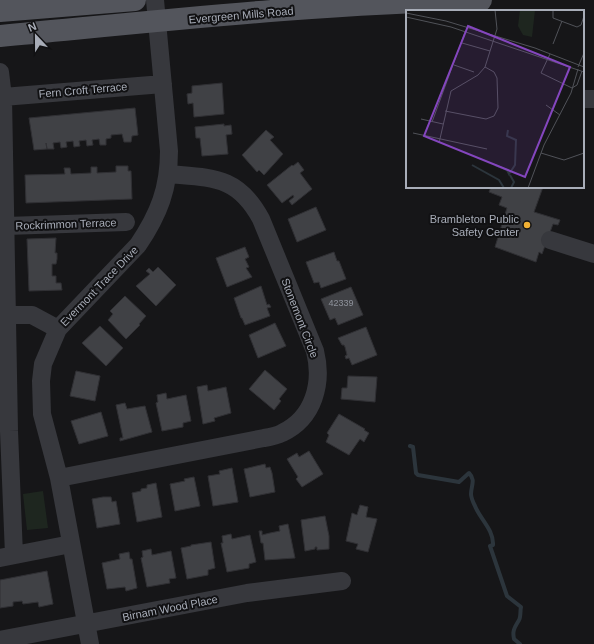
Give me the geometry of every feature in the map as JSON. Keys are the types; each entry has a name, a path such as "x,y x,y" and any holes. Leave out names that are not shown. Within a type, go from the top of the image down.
{"main road":[{"path":"0,11 135,0"},
{"name":"Evergreen Mills Road","path":"0,36 329,7 422,1 481,0"}],"street":[{"name":"Evermont Trace Drive","path":"90,644 59,478 45,431 40,398 43,364 58,329 138,245 149,230 157,212 169,174 169,151 155,0"},
{"path":"463,10 465,0"},
{"path":"0,72 3,97 8,315 9,431 7,556 71,544"},
{"name":"Fern Croft Terrace","path":"3,97 163,84"},
{"name":"Stonemont Circle","path":"59,478 264,438 282,433 296,424 314,400 319,376 315,351 261,219 253,204 236,188 221,181 169,174"},
{"name":"Rockrimmon Terrace","path":"6,226 126,222"},
{"path":"550,240 594,254"},
{"path":"8,315 32,315 58,329"},
{"name":"Birnam Wood Place","path":"0,640 247,593 342,581"}],"shaded area":[{"path":"43,491 48,528 27,530 23,494"}],"building":[{"path":"222,83 224,114 194,117 193,103 188,104 187,94 192,93 192,86"},
{"path":"135,108 138,135 132,136 131,142 124,142 122,134 111,135 111,138 106,139 106,145 100,145 99,139 92,140 93,145 87,146 86,140 79,141 80,146 74,147 73,141 66,142 67,147 61,148 60,142 53,143 54,149 34,150 29,118"},
{"path":"224,124 224,126 231,125 232,134 226,135 228,154 202,156 200,138 196,138 195,127"},
{"path":"266,130 274,137 270,140 283,154 264,175 259,170 257,172 242,155"},
{"path":"298,162 304,170 300,173 312,189 292,205 289,201 294,197 293,195 282,203 267,185"},
{"path":"116,166 128,166 128,171 131,171 132,199 26,203 25,175 65,174 64,168 70,168 71,174 91,173 91,167 97,167 97,173 116,172"},
{"name":"Brambleton Public Safety Center","path":"491,188 543,188 534,212 560,220 558,225 553,224 542,254 539,252 536,262 495,247 507,208 499,205 502,197 489,192"},
{"path":"316,207 326,230 297,242 288,219"},
{"path":"56,238 55,253 57,253 57,259 56,264 52,264 52,276 56,276 56,283 61,283 62,290 29,291 27,239"},
{"path":"245,247 249,257 245,259 249,267 246,268 252,277 227,287 216,258"},
{"path":"334,252 346,279 321,288 319,282 314,283 306,262"},
{"path":"158,267 176,285 156,306 136,286 150,274 146,271 149,268 153,272"},
{"path":"261,286 267,305 269,304 271,307 267,308 270,316 245,325 234,298"},
{"path":"351,287 363,315 338,325 335,318 330,320 321,299"},
{"path":"125,296 146,316 139,324 140,325 126,339 108,320 113,314 110,311"},
{"path":"275,323 286,346 258,358 249,335"},
{"path":"100,326 123,348 106,366 82,343"},
{"path":"366,327 377,355 352,365 349,358 346,359 345,356 347,355 345,347 338,338"},
{"path":"265,370 287,389 279,399 281,401 274,410 249,389"},
{"path":"76,371 100,376 95,401 70,396"},
{"path":"348,376 377,377 375,402 341,399 342,388 347,388"},
{"path":"207,385 208,391 226,387 231,413 214,418 215,421 203,424 197,387"},
{"path":"166,393 167,399 186,395 191,421 183,423 183,427 162,431 156,403 158,402 157,395"},
{"path":"125,403 127,409 145,406 152,432 120,441 120,438 123,438 116,405"},
{"path":"101,412 108,436 79,444 71,421"},
{"path":"339,414 365,429 364,430 369,433 364,442 360,439 349,455 326,442 329,435 327,433"},
{"path":"309,451 323,474 302,487 296,479 298,477 287,459 297,453 299,457"},
{"path":"265,464 266,468 270,467 275,492 250,497 244,469"},
{"path":"232,468 238,502 213,506 208,476 220,474 219,471"},
{"path":"194,477 200,506 175,511 170,484 185,481 184,479"},
{"path":"156,483 162,517 137,522 132,493 147,488 147,485"},
{"path":"111,497 112,502 116,501 120,524 97,528 92,499"},
{"path":"360,505 368,507 366,517 377,519 368,552 356,549 358,544 346,541 352,513 357,515"},
{"path":"325,516 329,536 329,549 317,550 317,547 315,547 315,549 305,551 301,520"},
{"path":"288,524 295,558 265,560 263,543 261,543 259,531 262,531 262,535 280,531 279,526"},
{"path":"231,534 232,539 250,535 256,562 249,564 249,568 227,572 221,543 223,543 222,536"},
{"path":"211,542 215,568 208,570 208,575 187,579 181,548"},
{"path":"151,549 152,555 171,551 176,578 169,579 170,583 147,587 141,558 143,557 142,551"},
{"path":"129,552 130,559 132,559 137,588 126,591 125,587 107,589 102,563 120,559 119,554"},
{"path":"47,571 53,604 39,607 38,602 23,604 22,601 13,602 13,606 0,608 0,580"}],"waterway":[{"path":"410,446 413,447 416,473 418,475 459,482 469,473 471,476 473,481 471,494 472,498 477,511 491,534 493,545 490,546 507,596 521,607 520,619 513,633 514,639 520,644"}],"place":[{"name":"Brambleton Public Safety Center","path":"527,225"}]}
